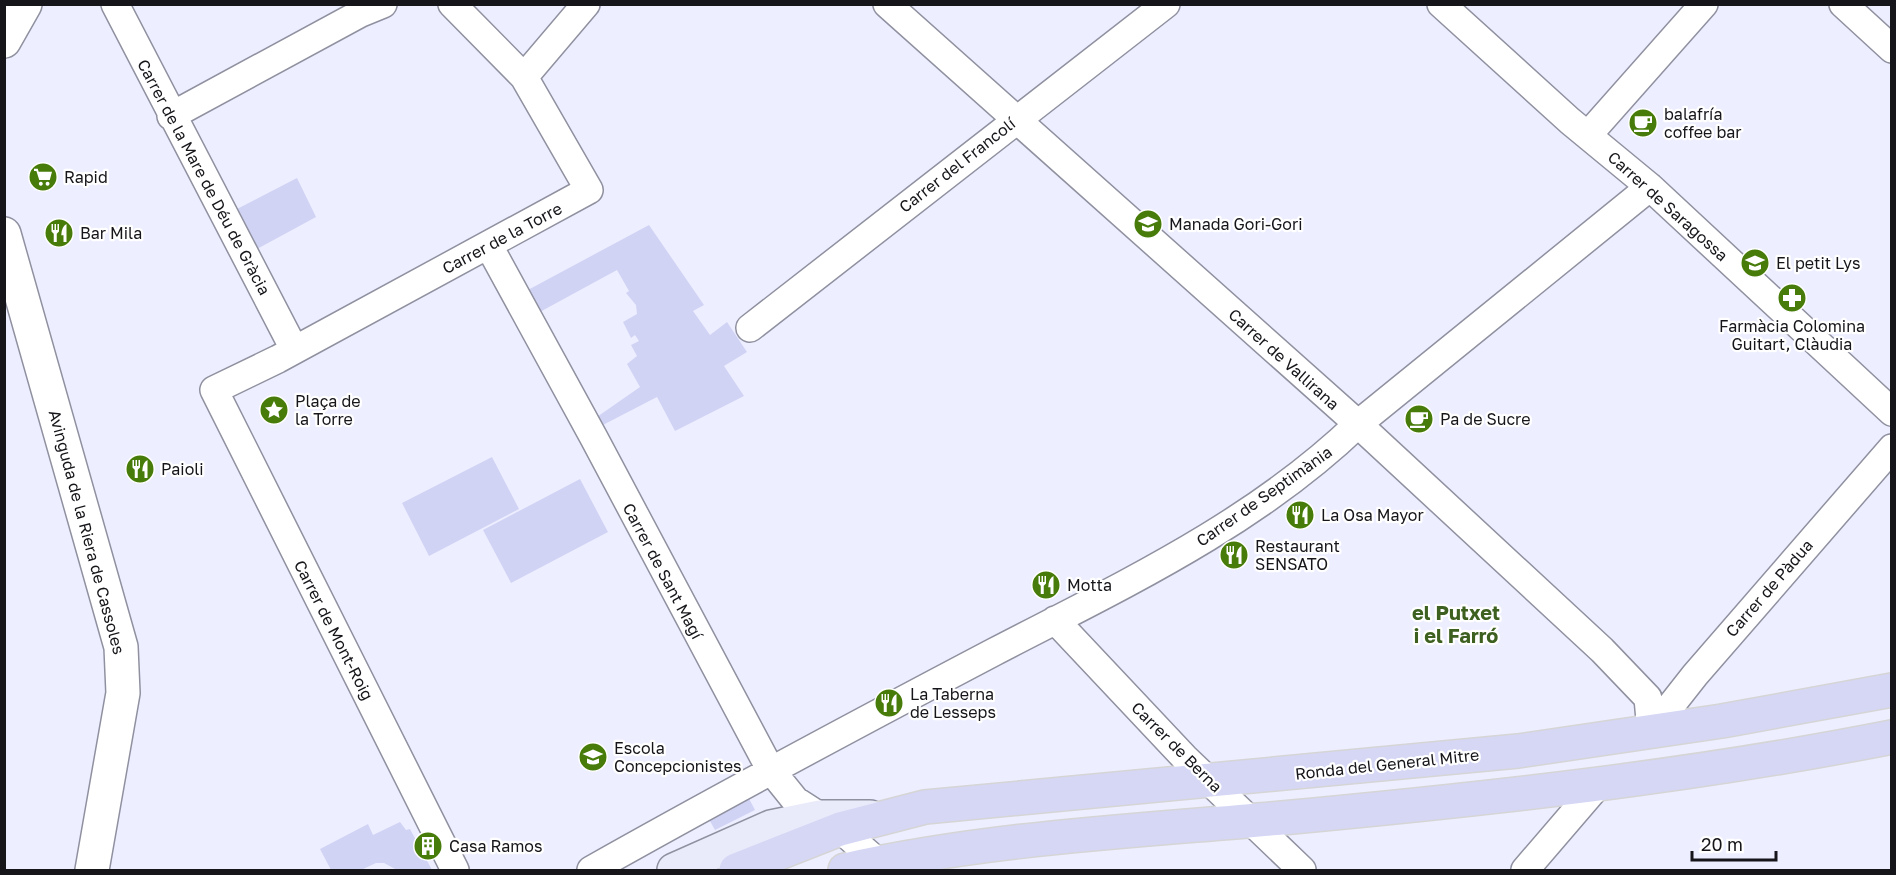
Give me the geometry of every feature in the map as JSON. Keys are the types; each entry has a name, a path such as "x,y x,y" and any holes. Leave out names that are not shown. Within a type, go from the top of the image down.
{"main road":[{"name":"Ronda del General Mitre","path":"674,870 771,827 880,817 925,807 1518,751 1722,721 1892,690"},
{"path":"1598,785 1651,731"},
{"path":"845,870 890,868 933,855 995,844 1502,798 1598,785 1892,737"},
{"name":"Ronda del General Mitre","path":"736,870 830,823"}],"street":[{"path":"4,41 25,4"},
{"name":"Carrer de la Mare de Déu de Gràcia","path":"115,4 171,116 294,349"},
{"path":"452,4 524,77 586,4"},
{"name":"Carrer de Vallirana","path":"887,4 1358,424 1602,651 1648,698 1651,731"},
{"name":"Carrer del Francolí","path":"750,328 1166,4"},
{"name":"Carrer de Saragossa","path":"1441,4 1650,187 1892,412"},
{"path":"1588,135 1704,4"},
{"path":"1843,4 1892,49"},
{"path":"171,116 367,7"},
{"name":"Carrer de la Torre","path":"214,390 489,246 589,190 524,77"},
{"name":"Carrer de Septimània","path":"770,769 1055,620 1127,585 1224,528 1329,452 1358,424 1650,187"},
{"name":"Avinguda de la Riera de Cassoles","path":"4,234 121,647 123,693 92,870"},
{"name":"Carrer de Sant Magí","path":"489,246 770,769 795,800 890,868"},
{"name":"Carrer de Mont-Roig","path":"214,390 455,870"},
{"name":"Carrer de Pàdua","path":"1651,731 1702,666 1892,448"},
{"name":"Carrer de Berna","path":"1055,620 1185,758 1302,870"},
{"path":"591,870 770,769"},
{"path":"1525,870 1598,785"}],"shaded area":[{"path":"297,178 316,217 257,249 237,209"},
{"path":"649,225 704,305 693,311 710,335 727,322 747,352 724,366 744,396 675,431 657,397 599,427 594,419 640,387 627,364 637,356 631,345 639,341 635,335 631,338 623,322 637,314 636,305 626,293 629,291 617,270 538,313 526,291"},
{"path":"492,457 519,509 429,556 402,503"},
{"path":"580,479 608,532 511,583 483,530"},
{"path":"746,793 755,810 715,830 706,814"},
{"path":"400,822 406,830 410,829 432,870 397,870 384,863 376,863 361,870 331,870 320,849 368,824 373,835"}],"place":[{"name":"balafría coffee bar","path":"1643,123"},
{"name":"Rapid","path":"43,177"},
{"name":"Manada Gori-Gori","path":"1148,224"},
{"name":"Bar Mila","path":"59,233"},
{"name":"El petit Lys","path":"1755,263"},
{"name":"Farmàcia Colomina Guitart, Clàudia","path":"1792,298"},
{"name":"Plaça de la Torre","path":"274,410"},
{"name":"Pa de Sucre","path":"1419,419"},
{"name":"Paioli","path":"140,469"},
{"name":"La Osa Mayor","path":"1300,515"},
{"name":"Restaurant SENSATO","path":"1234,555"},
{"name":"Motta","path":"1046,585"},
{"name":"La Taberna de Lesseps","path":"889,703"},
{"name":"Escola Concepcionistes","path":"593,757"},
{"name":"Casa Ramos","path":"428,846"}],"district":[{"name":"el Putxet i el Farró","path":"1456,624"}]}
